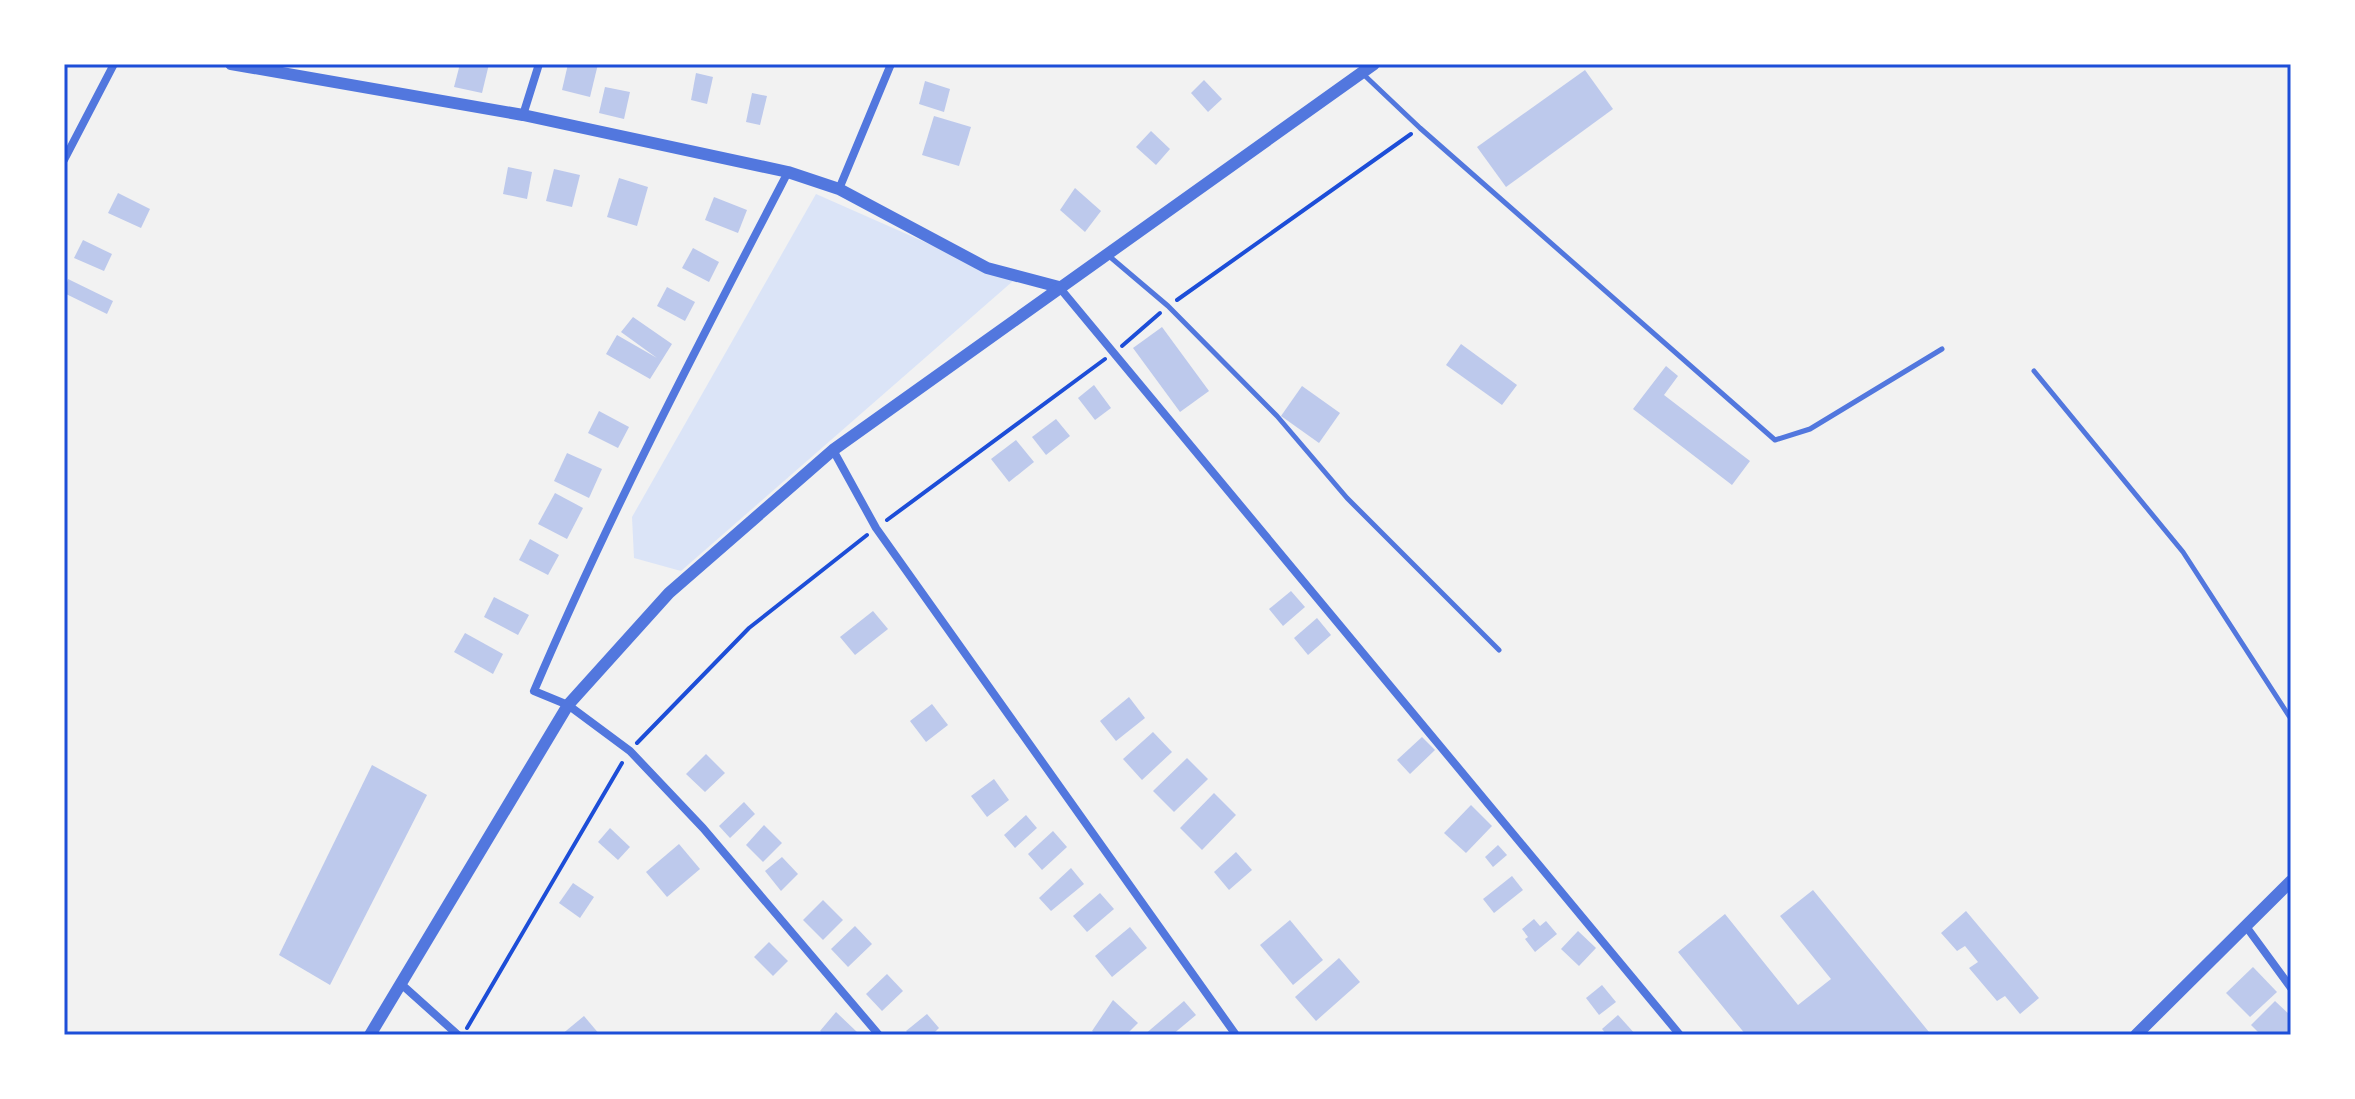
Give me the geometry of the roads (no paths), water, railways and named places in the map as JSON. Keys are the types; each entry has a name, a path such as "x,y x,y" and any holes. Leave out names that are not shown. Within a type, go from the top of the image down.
{"street":[{"path":"64,160 114,64"},
{"path":"231,64 523,115 788,172 839,189 987,268 1059,287 1680,1035"},
{"path":"523,115 539,64"},
{"path":"839,189 891,64"},
{"path":"370,1035 568,705 669,593 833,450 1374,64"},
{"path":"788,172 653,432 585,572 534,691 568,705 630,751 703,828 879,1035"},
{"path":"833,450 876,528 1236,1035"},
{"path":"2136,1035 2291,881"},
{"path":"2245,925 2291,988"},
{"path":"400,983 458,1035"}],"lane":[{"path":"1362,73 1420,128 1775,440 1810,429 1942,349"},
{"path":"1106,254 1168,306 1277,416 1347,498 1499,650"},
{"path":"2034,371 2183,552 2291,719"}]}
